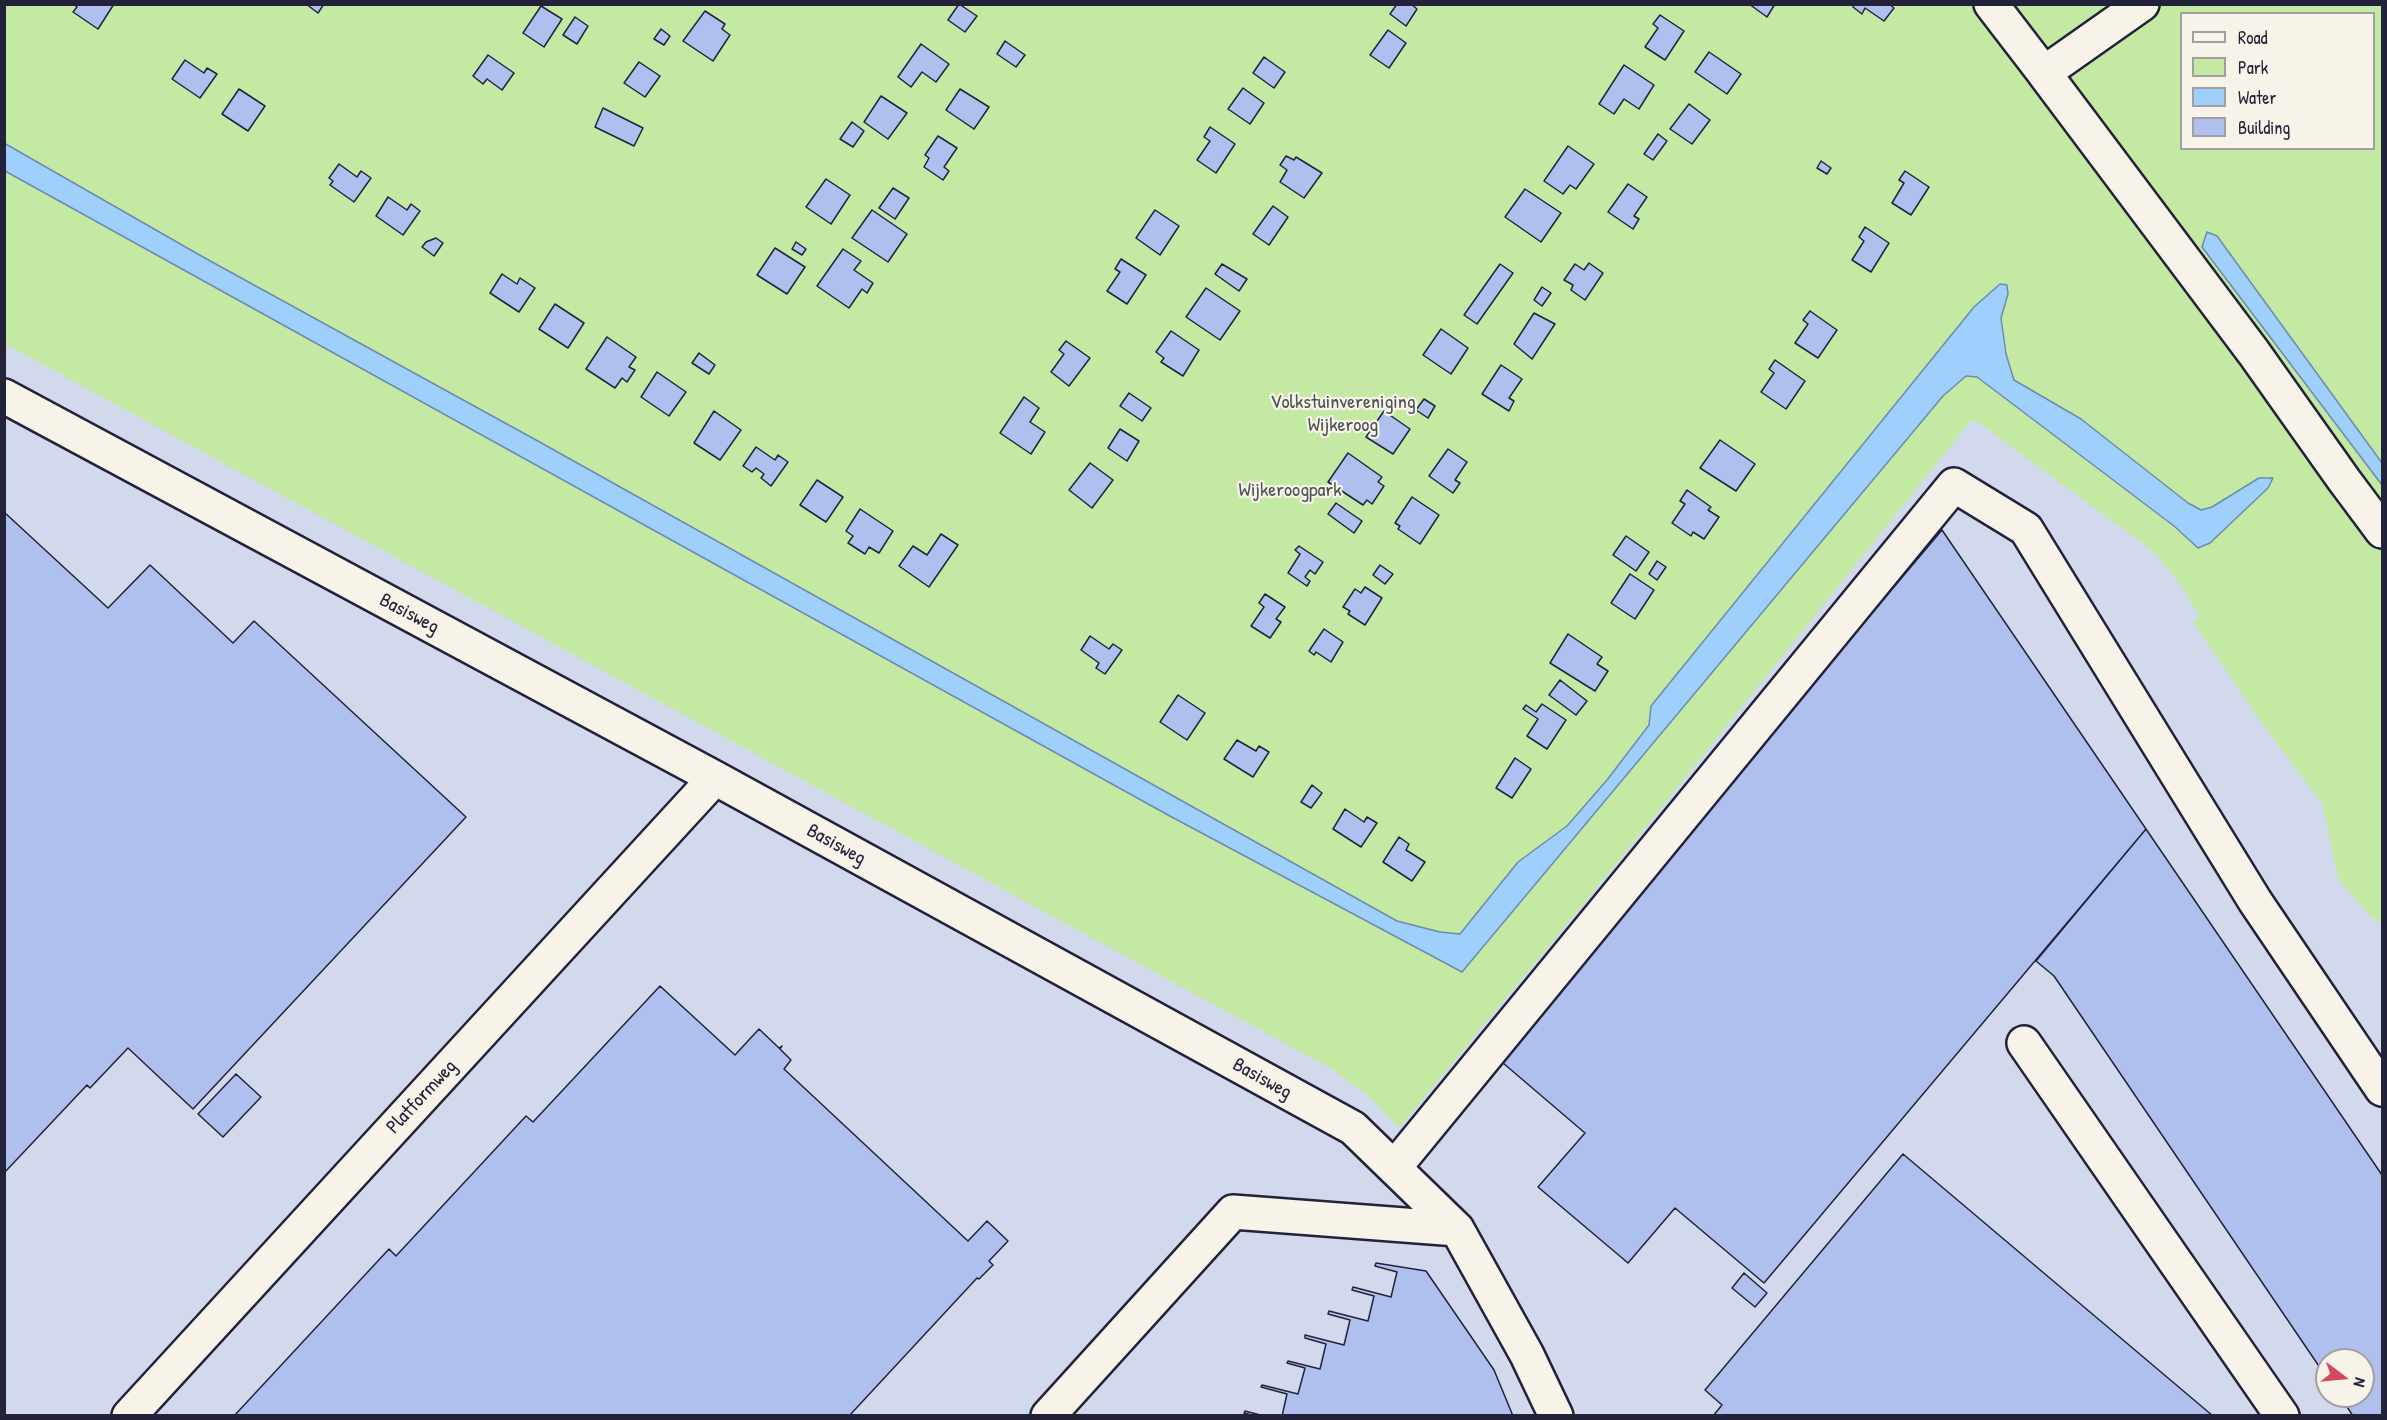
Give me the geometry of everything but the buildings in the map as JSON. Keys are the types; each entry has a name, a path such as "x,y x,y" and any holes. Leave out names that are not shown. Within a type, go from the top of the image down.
{"street":[{"path":"1991,4 2254,353 2382,531"},
{"path":"2044,73 2142,4"},
{"name":"Basisweg","path":"4,396 714,778 1353,1128 1456,1229 1527,1355 1556,1416"},
{"path":"1394,1168 1954,485 2026,529 2255,901 2382,1089"},
{"name":"Platformweg","path":"129,1416 714,778"},
{"path":"2024,1043 2282,1416"},
{"path":"1047,1416 1233,1212 1456,1229"}],"shaded area":[{"path":"4,238 1972,398 2382,729 2382,1415 5,1415"}],"green space":[{"name":"Volkstuinvereniging Wijkeroog","path":"4,5 2382,5 2382,924 2371,917 2338,879 2323,805 2261,722 2193,622 2200,617 2177,580 2153,551 1975,420 1969,423 1612,869 1399,1128 1365,1093 1330,1068 5,344"}],"water":[{"path":"4,143 203,257 536,440 1397,921 1440,932 1460,934 1518,862 1567,826 1607,780 1649,725 1651,706 1974,307 2000,284 2007,285 2008,294 2001,318 2006,354 2014,380 2081,419 2188,503 2201,510 2212,507 2259,478 2273,478 2268,488 2210,543 2198,548 2174,526 1977,377 1966,376 1943,396 1462,972 1168,815 5,171"},
{"path":"2207,232 2217,236 2382,463 2382,485 2202,247"}],"park label":[{"name":"Wijkeroogpark","path":"1290,491"}]}
